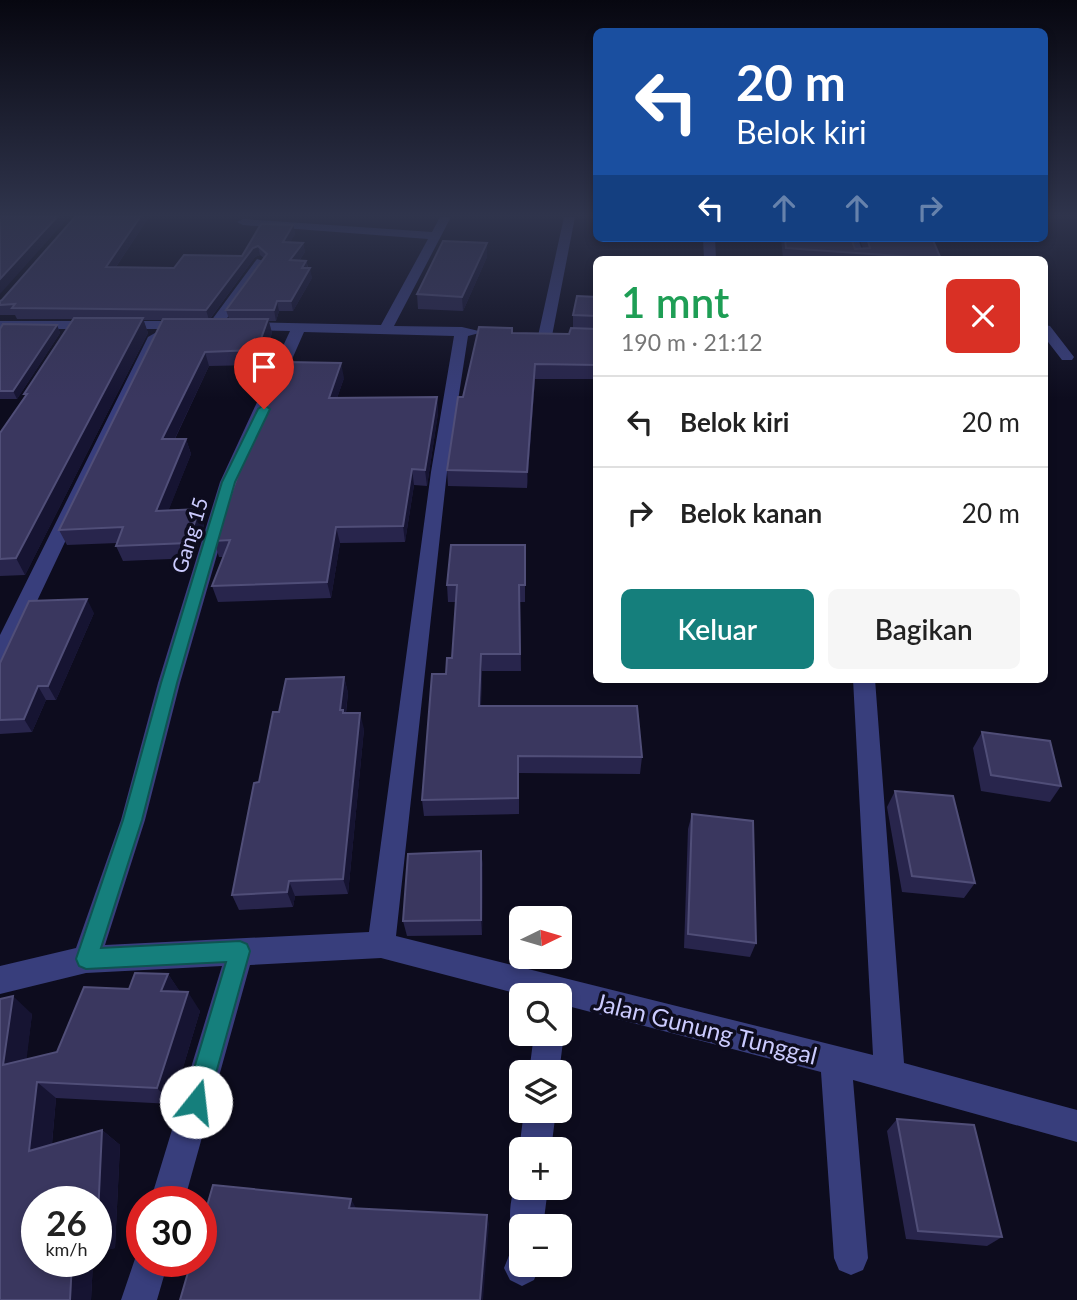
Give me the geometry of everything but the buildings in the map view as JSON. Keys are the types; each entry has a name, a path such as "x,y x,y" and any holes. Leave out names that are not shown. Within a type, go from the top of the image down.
{"street":[{"path":"215,325 250,278"},
{"path":"386,328 413,278"},
{"path":"545,336 557,278"},
{"path":"0,325 71,332 215,325 489,333"},
{"path":"0,656 160,326"},
{"name":"Gang 15","path":"86,959 133,820 169,683 229,482 299,327"},
{"path":"381,945 439,472 462,331"},
{"path":"1048,332 1072,358"},
{"path":"1048,357 1072,358"},
{"path":"864,683 873,766 889,1074"},
{"name":"Jalan Gunung Tunggal","path":"0,980 86,959 381,945 521,983"},
{"path":"172,1186 240,951"},
{"name":"Jalan Gunung Tunggal","path":"572,996 889,1074 1077,1126"},
{"path":"836,1061 851,1258"},
{"path":"139,1300 146,1277"}],"route":[{"path":"196,1102 240,951 86,959 133,820 169,683 229,482 264,409"}]}
